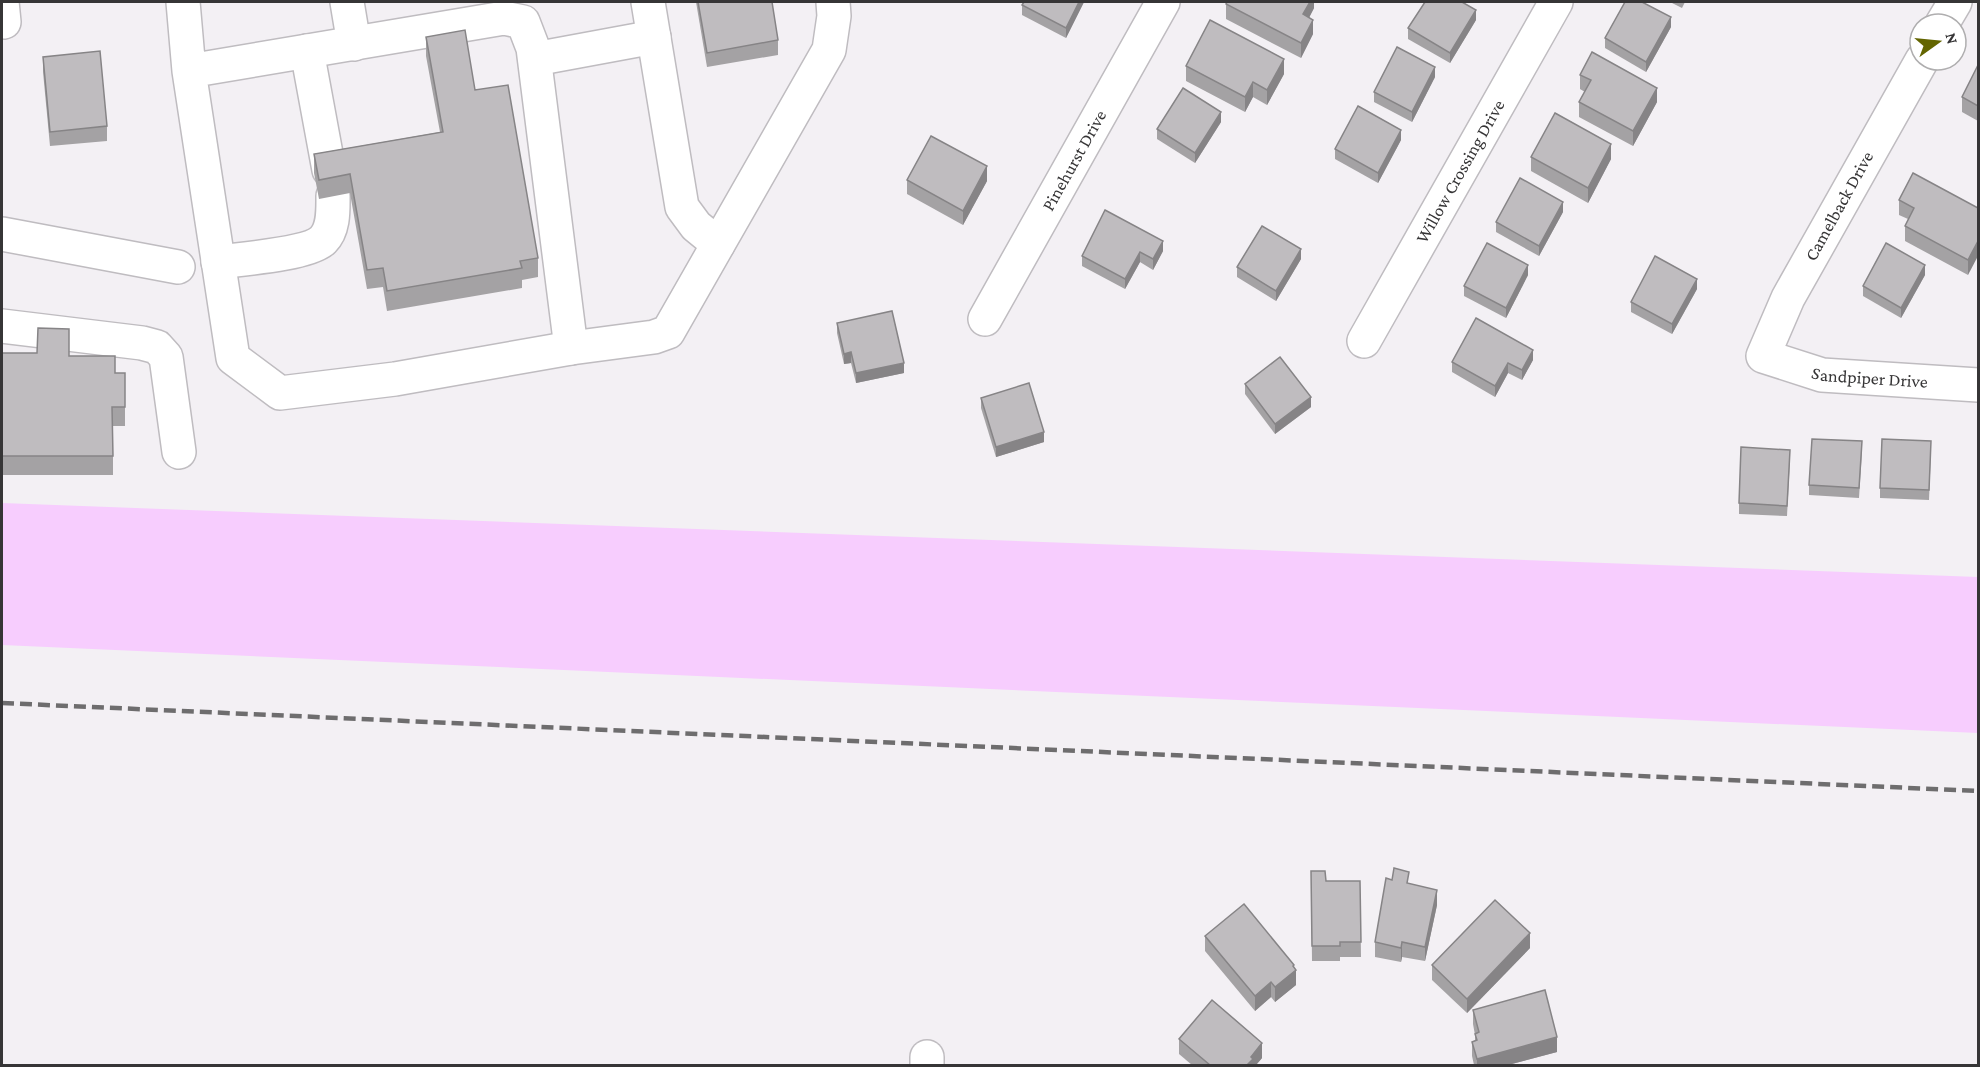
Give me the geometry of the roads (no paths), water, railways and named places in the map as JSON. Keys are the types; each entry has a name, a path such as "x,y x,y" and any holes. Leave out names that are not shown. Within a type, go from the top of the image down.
{"street":[{"path":"183,2 189,71 233,358 280,393 395,379 571,348 654,337 668,332 829,50 834,16 832,2"},
{"path":"347,2 354,44"},
{"path":"648,2 682,207 696,226 718,244"},
{"name":"Pinehurst Drive","path":"985,318 1163,2"},
{"name":"Willow Crossing Drive","path":"1364,341 1556,2"},
{"path":"189,71 354,44 478,12 504,18 522,12 535,59 571,348"},
{"path":"535,59 654,37"},
{"path":"218,262 310,248 324,240 333,220 331,183 307,51"},
{"name":"Camelback Drive","path":"1762,356 1788,298 1915,72"},
{"path":"2,234 178,267"},
{"path":"2,326 157,347 166,357 179,452"},
{"name":"Sandpiper Drive","path":"1762,356 1822,375 1978,385"}],"railway":[{"path":"2,703 1978,791"}]}
